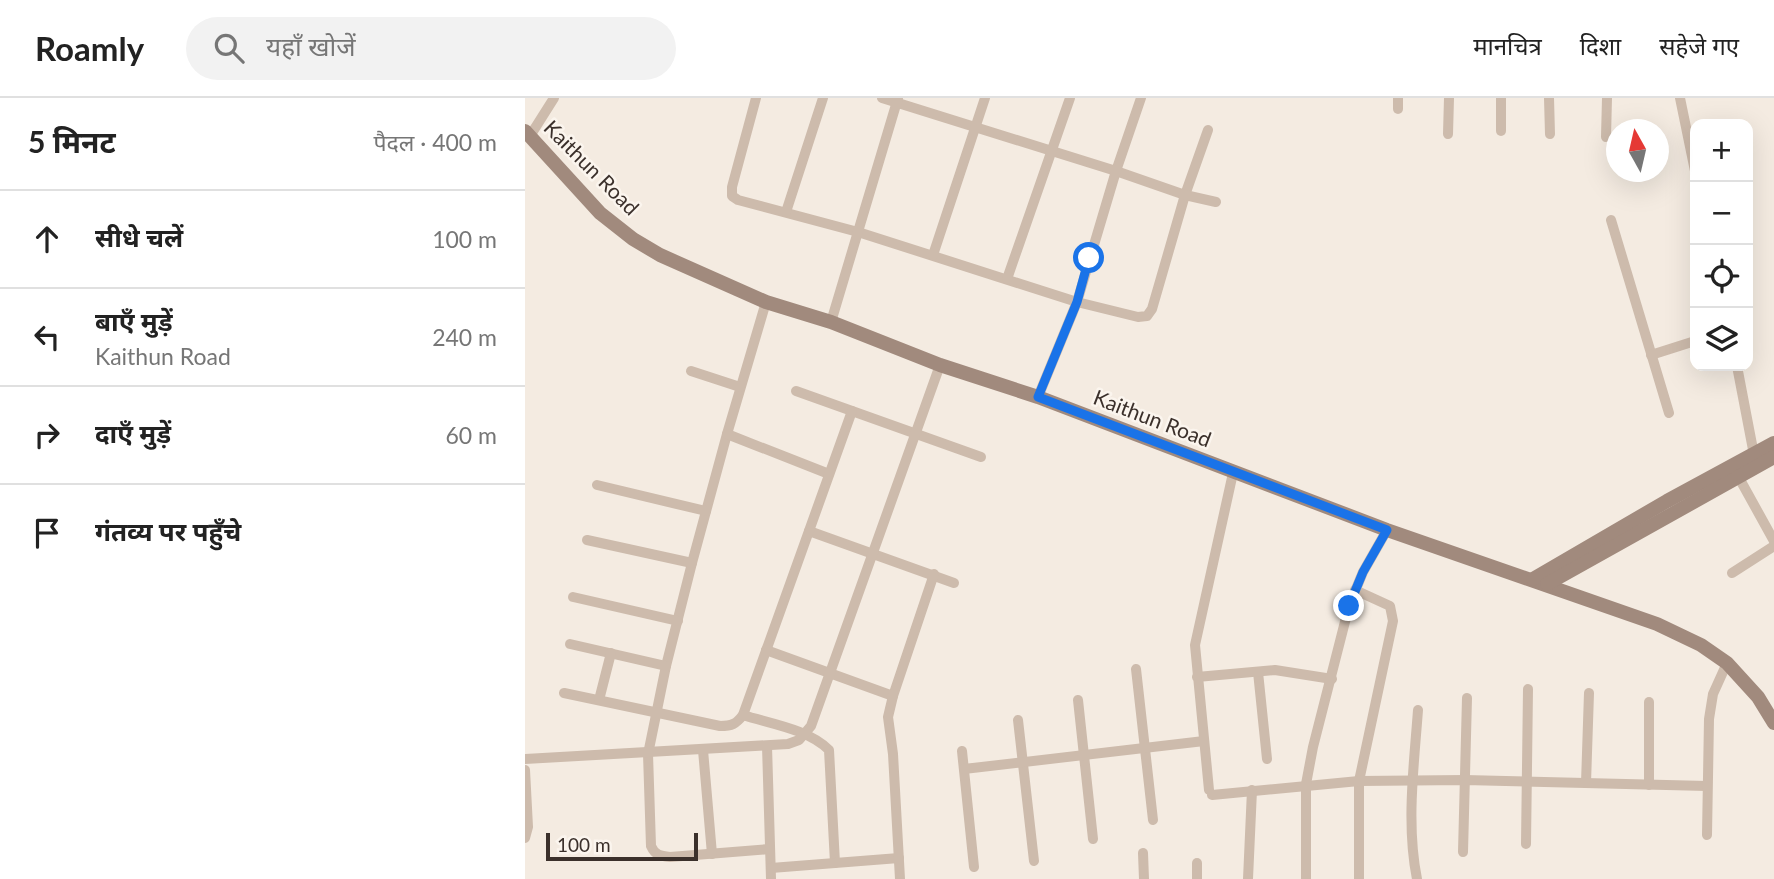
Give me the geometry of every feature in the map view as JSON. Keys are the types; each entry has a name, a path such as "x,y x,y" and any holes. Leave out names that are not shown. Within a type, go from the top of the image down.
{"street":[{"path":"528,134 554,98"},
{"path":"756,98 732,187 732,196 738,200 858,232 1077,302 1138,317 1147,316 1152,309 1185,195 1208,130"},
{"path":"786,212 823,98"},
{"path":"882,98 897,100 975,128 1117,171 1185,195 1216,202"},
{"path":"933,255 985,98"},
{"path":"1007,279 1070,98"},
{"path":"1038,397 1077,302 1141,98"},
{"path":"1448,134 1449,98"},
{"path":"1501,98 1501,131"},
{"path":"1549,98 1550,134"},
{"path":"1606,119 1607,98"},
{"path":"1680,98 1690,147"},
{"path":"831,322 897,100"},
{"name":"Kaithun Road","path":"528,134 600,213 633,239 660,255 766,302 831,322 940,365 1038,397 1387,530 1657,624 1701,645 1727,663 1758,697 1774,723"},
{"path":"1611,220 1668,413"},
{"path":"766,302 692,563 648,754 653,852 670,857 770,849"},
{"path":"1651,355 1690,343"},
{"path":"525,759 767,746 788,744 806,735 940,365"},
{"path":"691,371 740,387"},
{"path":"1738,371 1755,460"},
{"path":"796,391 981,457"},
{"path":"564,693 720,726 731,726 743,715 852,411"},
{"path":"727,434 829,474"},
{"path":"1540,582 1738,476 1774,443"},
{"path":"1540,582 1755,460 1774,457"},
{"path":"1233,473 1195,645 1211,792 1359,780 1707,786"},
{"path":"1732,573 1774,544 1738,476"},
{"path":"597,485 706,511"},
{"path":"1306,879 1306,784 1313,747 1355,590 1387,530"},
{"path":"809,531 954,583"},
{"path":"587,540 692,563"},
{"path":"900,879 893,754 888,727 893,696 934,574"},
{"path":"1355,590 1390,606 1393,612 1359,780 1359,879"},
{"path":"573,597 678,621"},
{"path":"570,644 667,666"},
{"path":"766,650 893,696"},
{"path":"599,700 611,653"},
{"path":"1707,835 1710,706 1727,663"},
{"path":"1136,669 1153,820"},
{"path":"1197,677 1275,670 1332,679"},
{"path":"1258,672 1267,759"},
{"path":"1527,844 1528,689"},
{"path":"1586,783 1589,693"},
{"path":"1464,852 1467,698"},
{"path":"1079,700 1093,839"},
{"path":"1649,702 1649,785"},
{"path":"1417,879 1414,864 1413,780 1418,710"},
{"path":"743,715 806,735 829,750 835,863"},
{"path":"1018,720 1034,861"},
{"path":"964,769 1204,741"},
{"path":"767,746 771,873 835,863 899,859"},
{"path":"703,750 712,853"},
{"path":"962,751 974,867"},
{"path":"525,770 528,827 525,838"},
{"path":"1248,879 1252,790"},
{"path":"1143,853 1144,879"},
{"path":"1197,863 1197,879"}],"route":[{"path":"1089,258 1077,302 1038,397 1387,530 1363,572 1349,606"}]}
